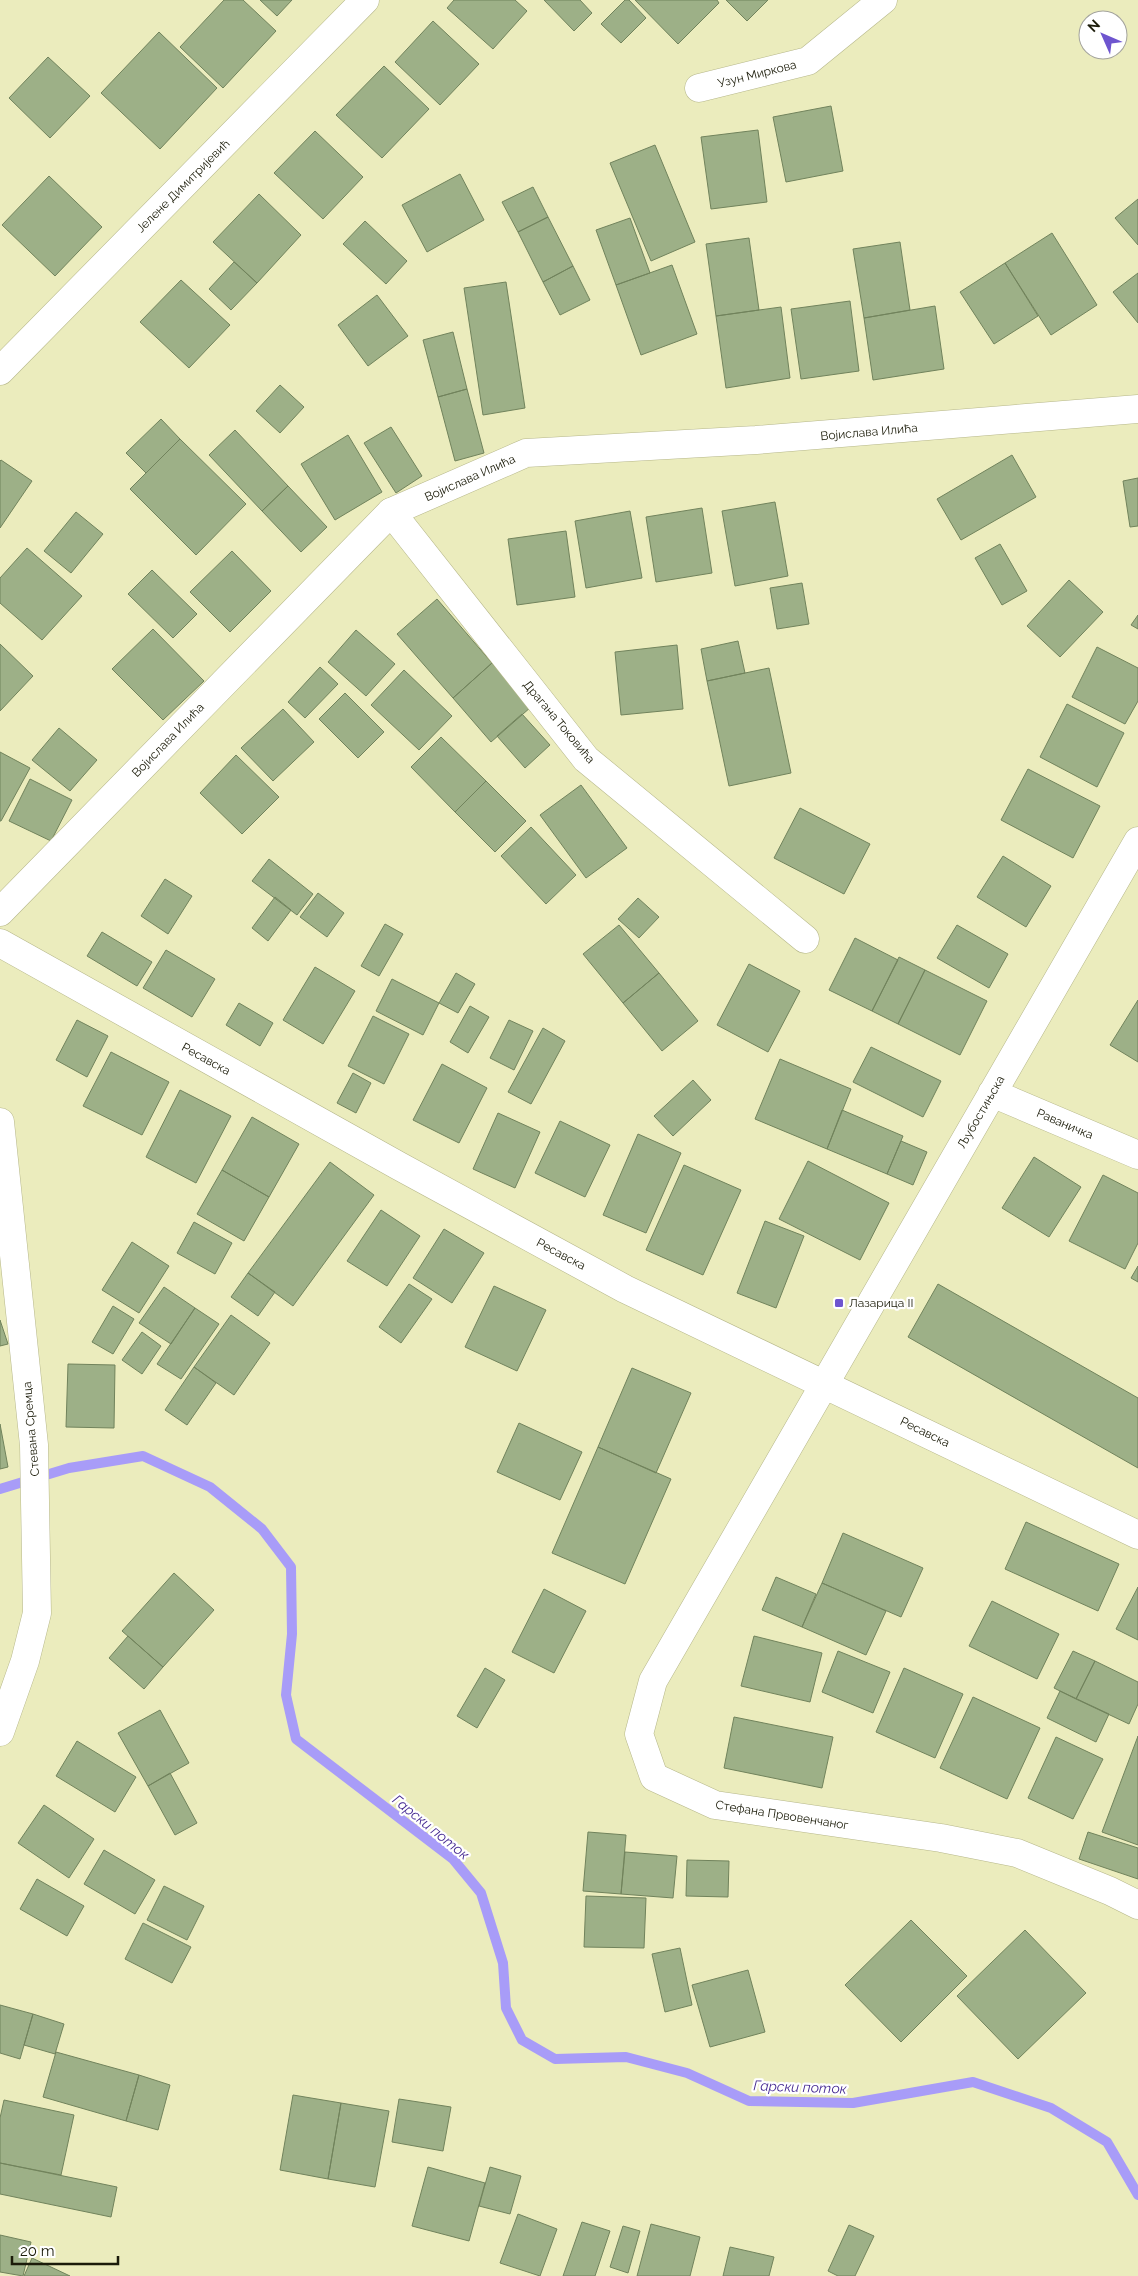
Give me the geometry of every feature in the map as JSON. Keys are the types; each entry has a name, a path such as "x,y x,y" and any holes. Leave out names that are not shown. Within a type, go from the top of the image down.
{"street":[{"name":"Јелене Димитријевић","path":"0,372 366,0"},
{"name":"Узун Миркова","path":"700,88 808,61 883,0"},
{"name":"Војислава Илића","path":"0,912 391,512 526,453 756,440 1138,410"},
{"name":"Драгана Токовића","path":"391,512 586,759 805,939"},
{"name":"Љубостињска","path":"825,1383 1138,840"},
{"name":"Ресавска","path":"0,943 399,1166 616,1284 1138,1535"},
{"name":"Раваничка","path":"992,1093 1138,1155"},
{"name":"Стевана Сремца","path":"0,1122 34,1445 37,1613 25,1661 0,1732"},
{"name":"Стефана Првовенчаног","path":"825,1383 654,1681 639,1734 654,1777 715,1805 941,1838 1016,1853 1110,1891 1138,1905"}],"building":[{"path":"224,0 243,0 276,31 223,88 180,47"},
{"path":"260,0 292,0 277,16"},
{"path":"454,0 515,0 527,11 493,49 447,8"},
{"path":"544,0 580,0 592,13 574,31"},
{"path":"625,0 629,0 646,18 621,43 601,24"},
{"path":"635,0 717,0 719,3 678,44"},
{"path":"726,0 768,0 747,21"},
{"path":"433,21 479,64 440,105 395,62"},
{"path":"159,32 217,88 160,149 101,93"},
{"path":"48,57 90,96 50,138 9,98"},
{"path":"384,66 429,109 382,158 336,115"},
{"path":"831,106 843,171 786,182 773,117"},
{"path":"758,130 767,202 711,209 701,137"},
{"path":"315,131 363,177 323,219 274,173"},
{"path":"655,145 695,242 651,261 610,163"},
{"path":"460,174 484,220 427,252 402,205"},
{"path":"49,176 102,227 55,276 2,225"},
{"path":"533,187 548,217 518,232 502,202"},
{"path":"259,194 301,235 257,283 213,242"},
{"path":"1138,199 1138,245 1115,218"},
{"path":"548,217 573,266 543,282 518,232"},
{"path":"630,218 650,273 616,285 596,230"},
{"path":"365,221 407,261 386,284 343,244"},
{"path":"1052,233 1097,305 1051,335 1005,263"},
{"path":"749,238 759,310 716,316 706,244"},
{"path":"900,242 910,310 864,318 853,249"},
{"path":"234,262 257,283 231,310 209,289"},
{"path":"1005,263 1038,316 994,344 960,292"},
{"path":"672,265 697,334 641,355 616,285"},
{"path":"573,266 590,300 560,315 543,282"},
{"path":"1138,273 1138,323 1113,292"},
{"path":"181,280 230,325 189,368 140,322"},
{"path":"506,282 525,408 483,415 464,288"},
{"path":"377,295 408,336 368,366 338,325"},
{"path":"850,301 859,371 801,379 791,309"},
{"path":"935,306 944,369 873,380 864,318"},
{"path":"781,307 790,378 726,388 716,316"},
{"path":"453,332 467,389 438,397 423,340"},
{"path":"280,385 304,407 280,433 256,411"},
{"path":"467,389 484,453 455,461 438,397"},
{"path":"161,419 180,439 146,473 126,453"},
{"path":"391,427 422,476 396,493 364,443"},
{"path":"235,430 288,486 262,511 209,455"},
{"path":"348,435 382,492 335,520 301,464"},
{"path":"180,439 246,504 196,555 130,489"},
{"path":"1012,455 1036,497 961,540 937,499"},
{"path":"0,461 32,481 0,528"},
{"path":"1138,478 1138,526 1130,527 1123,481"},
{"path":"288,486 327,527 301,552 262,511"},
{"path":"775,502 788,576 735,586 722,511"},
{"path":"702,508 712,573 656,582 646,517"},
{"path":"630,511 642,578 586,588 575,521"},
{"path":"76,512 103,534 71,573 44,551"},
{"path":"566,531 575,597 517,605 508,539"},
{"path":"1000,544 1027,591 1002,605 975,558"},
{"path":"27,548 82,596 42,640 0,603 0,578"},
{"path":"232,551 271,591 230,632 190,592"},
{"path":"152,570 197,614 173,638 128,594"},
{"path":"1069,580 1103,612 1060,657 1027,626"},
{"path":"802,583 809,624 777,629 770,588"},
{"path":"437,599 492,663 453,698 397,634"},
{"path":"1138,615 1138,629 1131,625"},
{"path":"153,629 204,681 163,720 112,669"},
{"path":"356,630 395,664 366,696 328,662"},
{"path":"738,641 745,673 707,681 701,649"},
{"path":"0,644 33,676 0,711"},
{"path":"677,645 683,709 621,715 615,652"},
{"path":"1097,647 1138,668 1138,701 1125,724 1072,697"},
{"path":"492,663 531,707 491,742 453,698"},
{"path":"320,667 338,684 305,718 288,702"},
{"path":"769,668 791,773 729,786 707,681"},
{"path":"404,670 452,716 419,750 371,705"},
{"path":"345,693 384,732 358,758 319,719"},
{"path":"1067,704 1124,733 1097,787 1040,757"},
{"path":"283,709 314,742 273,781 241,748"},
{"path":"522,714 550,745 525,768 497,736"},
{"path":"59,728 97,760 70,791 32,760"},
{"path":"441,737 486,781 455,812 411,767"},
{"path":"0,752 30,768 1,821 0,821"},
{"path":"236,755 279,797 242,834 200,793"},
{"path":"1028,769 1100,806 1073,858 1001,820"},
{"path":"30,779 72,800 51,841 9,821"},
{"path":"486,781 526,821 495,852 455,812"},
{"path":"581,785 627,848 586,878 540,815"},
{"path":"800,808 870,844 844,894 774,858"},
{"path":"531,827 576,875 546,904 501,856"},
{"path":"1003,856 1051,886 1026,927 977,897"},
{"path":"269,859 313,894 297,915 252,881"},
{"path":"165,879 192,896 168,934 141,916"},
{"path":"318,893 344,913 327,937 300,917"},
{"path":"275,897 291,910 268,941 252,928"},
{"path":"638,898 659,917 639,938 618,919"},
{"path":"385,924 403,934 379,976 361,966"},
{"path":"619,925 659,973 623,1003 583,954"},
{"path":"957,925 1008,954 989,988 937,958"},
{"path":"102,932 152,962 137,986 87,956"},
{"path":"855,938 898,960 872,1011 829,990"},
{"path":"166,950 215,979 192,1017 143,988"},
{"path":"899,957 925,970 898,1024 872,1011"},
{"path":"749,964 800,991 768,1052 717,1025"},
{"path":"315,967 355,991 323,1044 283,1020"},
{"path":"925,970 987,1001 960,1055 898,1024"},
{"path":"456,973 475,984 458,1013 439,1003"},
{"path":"659,973 698,1021 662,1051 623,1003"},
{"path":"392,979 439,1003 423,1035 376,1011"},
{"path":"1138,1000 1138,1062 1110,1045"},
{"path":"239,1003 273,1023 260,1046 226,1025"},
{"path":"470,1006 489,1017 468,1053 450,1042"},
{"path":"373,1016 409,1034 384,1084 348,1066"},
{"path":"77,1020 108,1036 87,1077 56,1060"},
{"path":"509,1020 533,1031 514,1070 490,1058"},
{"path":"543,1028 565,1041 531,1104 508,1092"},
{"path":"871,1047 941,1081 923,1117 853,1082"},
{"path":"111,1052 169,1082 142,1135 83,1106"},
{"path":"780,1059 851,1089 827,1149 755,1119"},
{"path":"442,1064 487,1088 459,1143 413,1120"},
{"path":"353,1073 371,1083 356,1113 337,1103"},
{"path":"693,1080 711,1100 673,1136 654,1116"},
{"path":"180,1090 231,1116 196,1183 146,1157"},
{"path":"842,1110 903,1136 887,1174 827,1149"},
{"path":"498,1113 540,1132 515,1188 473,1169"},
{"path":"252,1117 299,1144 269,1197 222,1170"},
{"path":"560,1121 610,1145 585,1197 535,1173"},
{"path":"638,1134 681,1153 646,1233 603,1215"},
{"path":"901,1141 927,1152 913,1185 887,1174"},
{"path":"1034,1157 1081,1187 1049,1237 1002,1208"},
{"path":"808,1161 889,1203 860,1260 779,1219"},
{"path":"330,1162 374,1195 293,1306 248,1273"},
{"path":"684,1165 741,1190 703,1275 646,1250"},
{"path":"222,1170 269,1197 244,1241 197,1214"},
{"path":"1103,1175 1138,1193 1138,1243 1125,1269 1069,1241"},
{"path":"381,1210 420,1236 387,1286 347,1261"},
{"path":"765,1221 804,1236 776,1308 737,1293"},
{"path":"194,1222 232,1243 215,1274 177,1253"},
{"path":"444,1229 484,1253 452,1303 413,1278"},
{"path":"132,1242 169,1266 139,1313 102,1290"},
{"path":"1138,1266 1138,1282 1131,1278"},
{"path":"248,1273 275,1292 258,1316 231,1297"},
{"path":"409,1284 432,1299 401,1343 379,1327"},
{"path":"938,1284 1138,1398 1138,1468 908,1337"},
{"path":"494,1286 546,1310 517,1371 465,1347"},
{"path":"164,1287 195,1308 171,1344 139,1323"},
{"path":"113,1306 134,1319 113,1354 92,1342"},
{"path":"195,1308 219,1324 181,1379 157,1364"},
{"path":"231,1315 270,1343 234,1395 194,1367"},
{"path":"0,1320 8,1344 0,1346"},
{"path":"142,1332 161,1346 142,1374 122,1360"},
{"path":"68,1364 115,1365 114,1428 66,1427"},
{"path":"194,1367 216,1383 187,1425 165,1410"},
{"path":"632,1368 691,1393 656,1473 598,1447"},
{"path":"519,1423 582,1452 560,1500 497,1472"},
{"path":"0,1424 8,1467 0,1469"},
{"path":"598,1447 671,1479 625,1584 552,1553"},
{"path":"1026,1522 1119,1564 1098,1611 1005,1569"},
{"path":"843,1533 923,1568 901,1617 822,1583"},
{"path":"174,1573 214,1610 163,1667 122,1631"},
{"path":"776,1577 816,1594 802,1627 762,1610"},
{"path":"822,1583 886,1611 866,1655 802,1627"},
{"path":"1138,1587 1138,1640 1116,1629"},
{"path":"544,1589 586,1611 554,1673 512,1652"},
{"path":"992,1601 1059,1634 1037,1679 969,1646"},
{"path":"128,1636 163,1667 144,1689 109,1658"},
{"path":"754,1636 822,1653 810,1702 741,1686"},
{"path":"838,1651 890,1672 873,1713 822,1692"},
{"path":"1073,1651 1095,1661 1076,1699 1054,1688"},
{"path":"1095,1661 1138,1682 1138,1704 1129,1724 1076,1699"},
{"path":"485,1668 505,1680 477,1728 457,1716"},
{"path":"904,1668 963,1694 935,1758 876,1732"},
{"path":"1060,1691 1109,1714 1096,1742 1047,1718"},
{"path":"973,1697 1040,1728 1007,1799 940,1768"},
{"path":"160,1710 189,1763 148,1786 118,1733"},
{"path":"734,1717 833,1737 822,1788 724,1768"},
{"path":"1138,1736 1138,1845 1102,1832"},
{"path":"1056,1737 1103,1759 1073,1819 1028,1798"},
{"path":"77,1741 136,1777 115,1812 56,1776"},
{"path":"170,1773 197,1823 175,1835 148,1786"},
{"path":"44,1805 94,1839 69,1878 18,1843"},
{"path":"588,1832 626,1835 621,1894 583,1891"},
{"path":"1088,1832 1138,1848 1138,1879 1079,1859"},
{"path":"104,1850 155,1880 135,1914 84,1884"},
{"path":"625,1852 677,1856 673,1898 621,1894"},
{"path":"687,1860 729,1861 728,1897 686,1896"},
{"path":"37,1879 84,1906 67,1936 20,1909"},
{"path":"164,1886 204,1906 187,1940 147,1920"},
{"path":"586,1896 646,1898 644,1948 584,1947"},
{"path":"911,1920 967,1976 901,2042 845,1985"},
{"path":"143,1923 191,1947 172,1983 125,1959"},
{"path":"1025,1930 1086,1993 1018,2059 957,1996"},
{"path":"680,1948 692,2005 665,2012 652,1954"},
{"path":"748,1970 765,2032 710,2047 692,1985"},
{"path":"0,2005 33,2014 20,2059 0,2053"},
{"path":"33,2014 64,2024 55,2054 24,2045"},
{"path":"56,2052 139,2075 126,2121 43,2097"},
{"path":"139,2075 170,2085 158,2130 126,2121"},
{"path":"293,2095 341,2103 328,2179 280,2170"},
{"path":"399,2099 451,2107 443,2151 392,2142"},
{"path":"4,2100 74,2115 61,2175 0,2163 0,2118"},
{"path":"341,2103 389,2111 375,2187 328,2179"},
{"path":"0,2163 117,2187 111,2217 0,2194"},
{"path":"428,2167 485,2183 469,2241 412,2226"},
{"path":"490,2167 521,2176 510,2214 479,2206"},
{"path":"518,2214 557,2229 540,2276 500,2263"},
{"path":"582,2222 610,2231 595,2276 563,2276"},
{"path":"651,2224 700,2237 690,2276 637,2276"},
{"path":"849,2225 874,2236 855,2276 838,2276 828,2271"},
{"path":"623,2226 640,2231 628,2273 610,2267"},
{"path":"0,2235 31,2242 23,2276 0,2272"},
{"path":"730,2247 774,2257 769,2276 723,2276"},
{"path":"32,2258 70,2276 24,2276"}],"waterway":[{"name":"Гарски поток","path":"0,1489 69,1468 143,1456 210,1487 262,1529 291,1567 292,1634 286,1695 296,1739 453,1859 481,1893 503,1963 506,2008 522,2040 555,2059 626,2057 687,2073 749,2101 853,2103 973,2082 1051,2108 1107,2142 1138,2195"}],"place":[{"name":"Лазарица II","path":"839,1303"}]}
